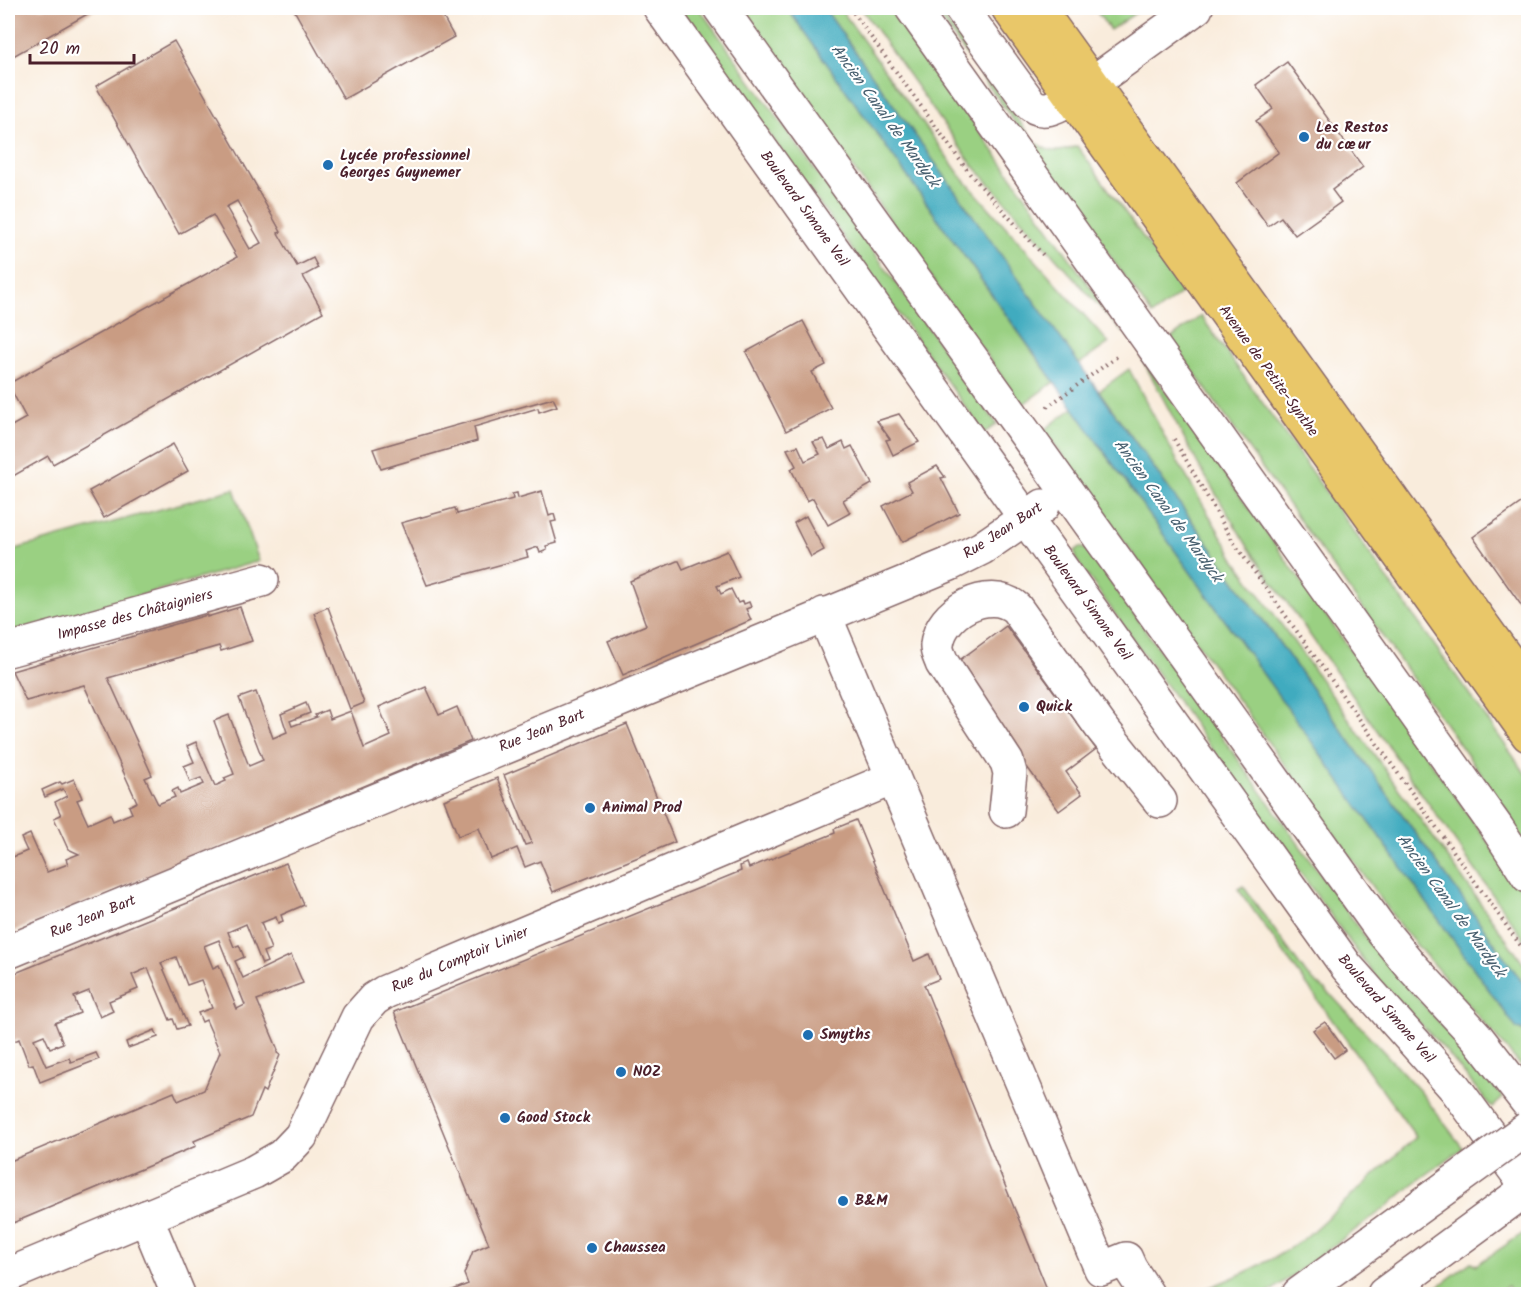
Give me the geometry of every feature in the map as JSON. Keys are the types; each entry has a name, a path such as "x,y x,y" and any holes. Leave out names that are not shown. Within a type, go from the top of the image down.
{"main road":[{"name":"Avenue de Petite-Synthe","path":"1008,8 1082,90 1528,688"},
{"name":"Avenue de Petite-Synthe","path":"1038,8 1082,90 1528,735"}],"street":[{"name":"Boulevard Simone Veil","path":"660,8 1347,967 1455,1088 1528,1188"},
{"path":"720,8 1383,932 1476,1036 1528,1103"},
{"path":"912,8 1493,821 1528,876"},
{"path":"961,8 1033,107 1037,109 1047,109 1082,90 1196,8"},
{"name":"Rue Jean Bart","path":"8,952 965,557 1065,490"},
{"name":"Impasse des Châtaigniers","path":"8,650 262,580"},
{"path":"1006,811 1010,774 1007,762 949,674 936,647 943,628 960,610 984,600 1005,600 1016,608 1101,727 1160,801"},
{"path":"824,614 1101,1269 1126,1259 1147,1294"},
{"name":"Rue du Comptoir Linier","path":"8,1275 254,1172 282,1156 294,1146 311,1116 358,1017 374,999 385,992 893,778"},
{"path":"1299,1294 1528,1128"},
{"path":"1384,1294 1528,1188"},
{"path":"146,1217 178,1294"}],"path":[{"path":"850,8 963,165 1044,256"},
{"path":"1041,411 1117,357"},
{"path":"1169,429 1234,543 1528,956"}],"green space":[{"path":"679,8 699,8 997,424 984,433"},
{"path":"739,8 787,8 1054,382 1022,405"},
{"path":"824,8 840,8 960,175 1109,343 1079,364"},
{"path":"861,8 892,8 1123,333 971,163"},
{"path":"933,8 937,8 1033,140 1043,148 1054,151 1077,146 1183,292 1152,315"},
{"path":"1094,8 1143,8 1110,30"},
{"path":"1201,316 1528,777 1528,851 1505,808 1170,339"},
{"path":"1141,357 1528,898 1528,945 1248,547 1199,466"},
{"path":"1129,369 1179,464 1236,561 1528,970 1528,990 1099,391"},
{"path":"1073,408 1517,1029 1526,1036 1529,1048 1528,1074 1401,927 1044,430"},
{"path":"234,489 259,561 8,634 8,551"},
{"path":"1080,547 1088,550 1374,949 1472,1059 1503,1098 1492,1108 1445,1050 1375,976 1347,938 1077,561 1075,551"},
{"path":"1243,886 1306,974 1332,996 1420,1091 1463,1148 1267,1294 1194,1294 1265,1262 1306,1237 1416,1137 1238,889"},
{"path":"1525,1232 1528,1237 1528,1294 1513,1294 1508,1286 1493,1294 1428,1294 1471,1262 1476,1265"}],"water":[{"name":"Ancien Canal de Mardyck","path":"787,8 824,8 1528,990 1528,1037 1524,1031 1517,1029"}],"building":[{"path":"8,8 98,8 8,59"},
{"path":"293,8 438,8 454,37 344,99"},
{"path":"174,41 258,189 281,232 278,233 297,266 313,258 318,268 303,276 323,312 53,464 48,456 8,479 8,428 26,418 8,384 237,257 213,215 179,234 96,86","holes":["237,201 261,243 250,249 226,207"]},
{"name":"Les Restos du cœur","path":"1287,62 1363,167 1332,190 1341,202 1295,235 1281,217 1268,226 1237,183 1279,152 1256,121 1273,109 1256,85"},
{"path":"803,321 826,365 812,372 831,408 786,431 746,352"},
{"path":"553,398 557,406 539,412 538,408 474,427 477,441 381,469 373,449"},
{"path":"899,414 919,442 893,455 886,440 890,439 877,421"},
{"path":"824,439 829,449 843,442 846,449 852,446 872,484 843,500 850,513 828,525 813,498 807,501 791,469 796,466 787,449 798,446 805,461 820,454 813,442"},
{"path":"173,444 188,471 104,518 89,491"},
{"path":"937,466 945,477 941,478 959,513 902,542 883,506 912,491 907,482"},
{"path":"542,491 549,516 554,514 556,521 551,522 557,543 546,546 547,550 540,553 538,547 526,551 528,557 427,585 401,523 455,508 457,514 513,499 512,494 517,493 518,498"},
{"path":"1528,498 1528,615 1473,537"},
{"path":"806,516 824,550 811,557 794,523"},
{"path":"727,551 739,577 717,586 721,594 731,589 738,603 749,602 751,607 746,609 751,620 623,675 608,641 646,625 630,581 677,561 683,569"},
{"path":"240,607 252,641 221,651 219,646 108,678 152,775 145,778 158,804 175,797 172,791 178,788 180,794 204,784 201,778 190,782 184,766 194,762 187,746 196,742 215,786 226,781 224,778 234,774 214,721 229,715 249,766 263,760 239,698 256,692 273,738 287,732 281,714 306,703 310,713 290,721 292,726 317,717 315,715 327,710 330,719 351,711 364,748 391,736 379,707 426,687 439,715 457,707 471,741 8,934 8,859 27,851 21,838 30,834 47,872 68,864 66,859 79,854 68,849 54,818 61,815 55,802 67,796 63,789 45,797 42,790 74,779 82,798 77,800 88,824 110,814 113,821 132,813 129,806 137,802 84,685 26,701 12,671"},
{"path":"328,607 364,703 350,709 314,613"},
{"name":"Quick","path":"1006,626 1096,749 1066,772 1082,794 1059,811 953,665"},
{"name":"Animal Prod","path":"627,724 675,842 553,892 540,861 525,867 517,848 491,859 479,828 458,836 444,800 497,778 525,845 532,843 504,775"},
{"path":"856,820 914,961 929,954 939,979 924,985 1049,1294 443,1294 468,1284 464,1274 473,1251 489,1244 394,1012 741,871 740,866 747,863 749,868 835,833 834,829"},
{"path":"286,863 304,905 281,915 283,921 278,923 276,917 261,923 271,949 263,952 267,962 262,964 246,924 228,932 234,947 239,945 244,957 235,961 243,978 291,955 303,983 257,1000 278,1050 277,1053 280,1055 265,1092 262,1090 251,1117 194,1141 196,1146 8,1225 8,1162 174,1092 178,1101 204,1090 220,1052 206,1020 202,1022 198,1013 212,1008 201,980 187,985 176,957 161,963 188,1026 177,1029 173,1019 170,1020 148,968 132,975 138,989 109,1001 113,1011 100,1017 89,991 74,997 80,1013 55,1023 63,1043 50,1048 44,1035 34,1039 46,1066 69,1058 71,1062 96,1053 99,1059 40,1082 33,1064 29,1065 19,1039 8,1044 8,976","holes":["219,940 245,1005 237,1009 219,965 213,968 204,946"]},
{"path":"1325,1022 1345,1050 1334,1058 1313,1030"},
{"path":"155,1030 158,1037 128,1048 126,1042"}],"place":[{"name":"Les Restos du cœur","path":"1304,137"},
{"name":"Lycée professionnel Georges Guynemer","path":"328,165"},
{"name":"Quick","path":"1024,707"},
{"name":"Animal Prod","path":"590,808"},
{"name":"Smyths","path":"808,1035"},
{"name":"NOZ","path":"621,1072"},
{"name":"Good Stock","path":"505,1118"},
{"name":"B&M","path":"843,1201"},
{"name":"Chaussea","path":"592,1248"}]}
